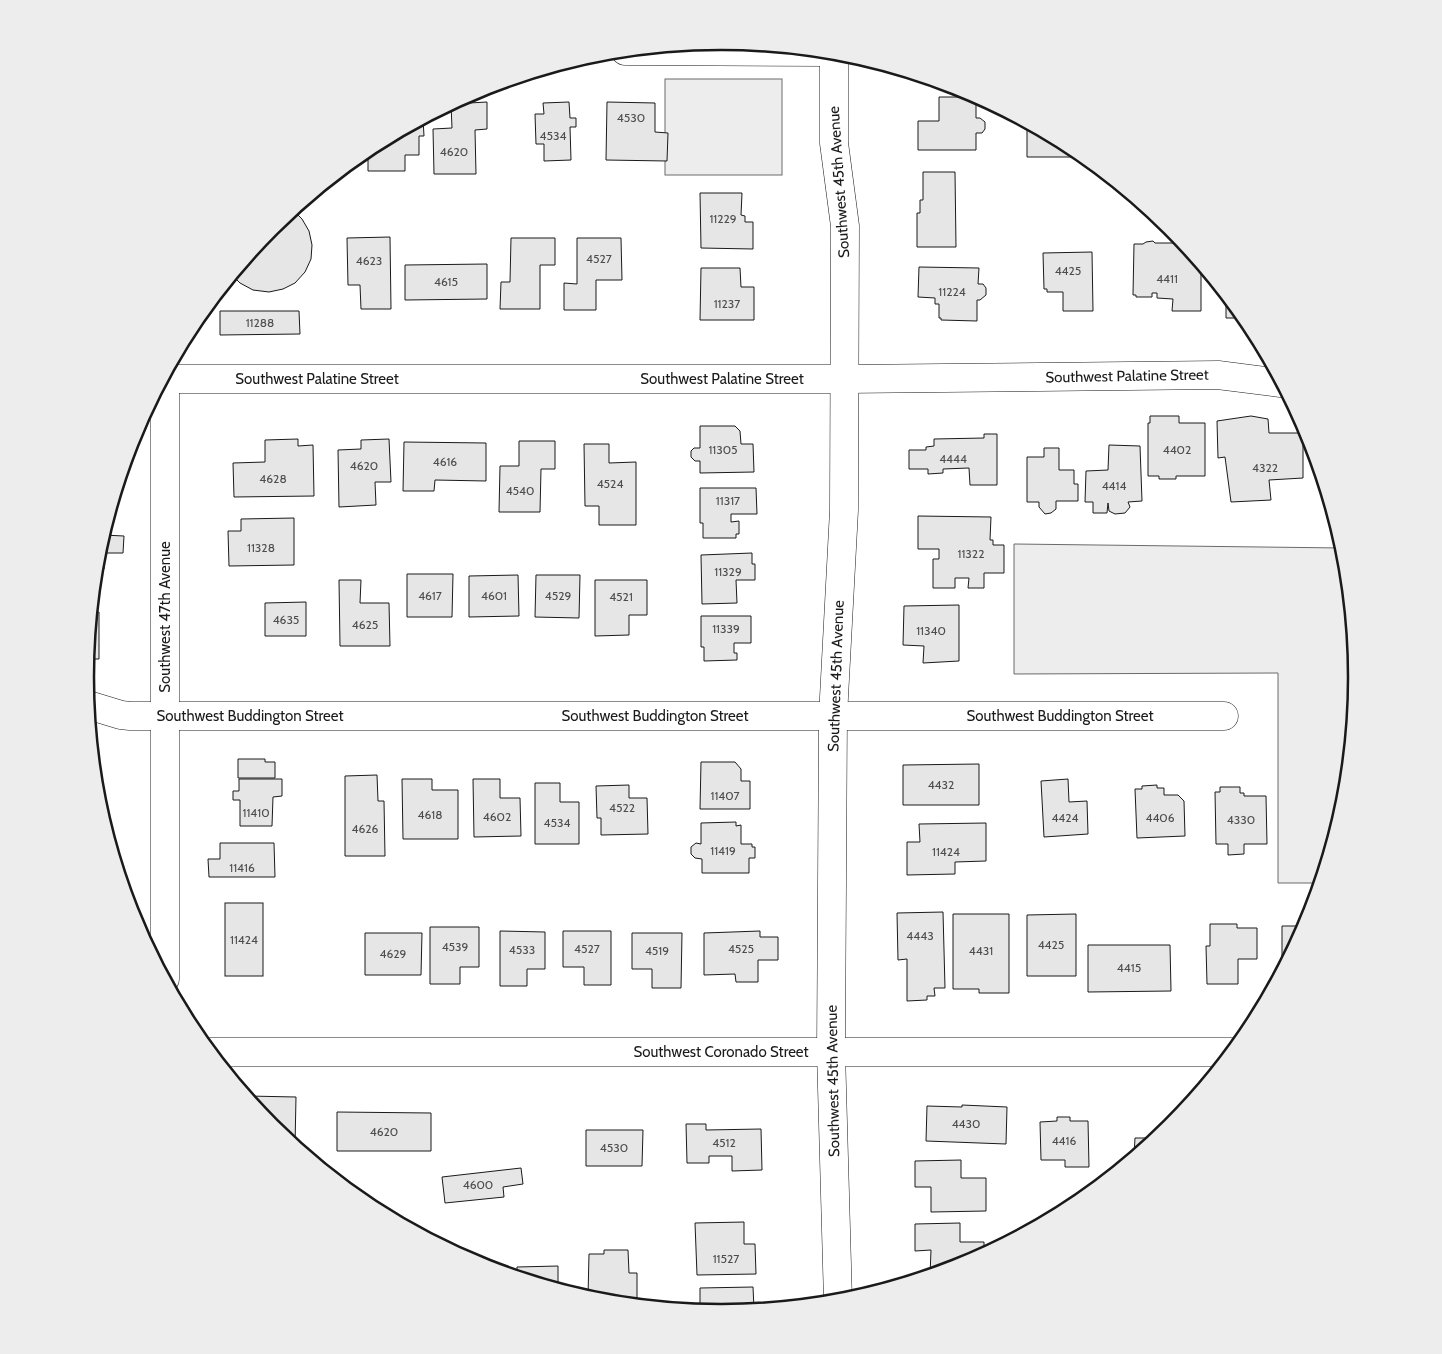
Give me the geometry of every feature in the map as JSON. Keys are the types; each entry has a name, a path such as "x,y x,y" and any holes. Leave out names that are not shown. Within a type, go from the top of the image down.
{"street":[{"path":"677,51 769,52"},
{"name":"Southwest 45th Avenue","path":"834,60 834,143 845,226 844,510 833,716 831,1052 838,1293"},
{"name":"Southwest Palatine Street","path":"170,378 845,380 1218,375 1274,382"},
{"name":"Southwest 47th Avenue","path":"164,390 165,965"},
{"name":"Southwest Buddington Street","path":"95,707 122,715 165,716 1224,716"},
{"name":"Southwest Coronado Street","path":"219,1052 1223,1052"}],"shaded area":[{"path":"665,79 782,79 782,175 665,175"},
{"path":"1014,544 1334,548 1343,595 1347,636 1347,718 1343,759 1336,799 1327,839 1313,883 1278,883 1278,673 1014,674"}],"building":[{"path":"939,97 958,97 976,105 976,118 980,118 985,122 985,129 982,133 976,133 976,150 918,150 918,121 939,121"},
{"path":"487,102 487,129 475,130 476,174 434,174 433,129 452,128 451,112 470,103"},
{"path":"569,102 570,118 576,118 576,127 570,127 571,160 544,161 544,144 536,144 535,114 544,114 543,103"},
{"path":"607,102 655,103 655,132 668,133 667,161 606,160"},
{"path":"423,126 424,136 419,136 419,155 405,155 405,171 368,171 368,160"},
{"path":"1027,130 1070,157 1027,157"},
{"path":"923,172 955,172 956,247 917,247 917,213 920,213 920,200 923,200"},
{"path":"700,193 742,193 741,215 745,216 745,222 753,222 753,249 701,248"},
{"path":"298,215 309,231 312,245 311,259 305,272 295,283 283,289 269,292 253,290 237,280 250,264"},
{"path":"390,237 391,309 361,309 360,285 348,285 347,238"},
{"path":"511,238 555,238 555,265 540,265 540,309 500,309 501,282 510,282"},
{"path":"577,238 621,238 622,280 596,280 596,310 564,310 564,283 577,284"},
{"path":"1146,242 1172,243 1201,275 1201,311 1172,311 1173,299 1157,298 1157,293 1152,293 1152,297 1136,297 1136,295 1133,295 1134,244"},
{"path":"1092,252 1093,311 1063,311 1063,292 1047,292 1047,289 1044,289 1043,253"},
{"path":"487,264 487,299 405,300 405,265"},
{"path":"919,267 979,268 978,284 983,284 986,288 986,295 977,300 977,321 941,320 939,318 939,304 935,304 935,298 918,297"},
{"path":"701,268 740,268 741,287 754,287 754,320 700,320"},
{"path":"1226,306 1234,318 1226,318"},
{"path":"220,311 299,311 300,334 220,335"},
{"path":"1150,416 1179,416 1179,423 1205,423 1205,476 1176,476 1176,479 1159,479 1159,476 1148,476 1148,423 1150,423"},
{"path":"1251,416 1268,419 1269,433 1298,433 1303,445 1303,478 1269,480 1271,500 1231,502 1225,457 1218,458 1217,421"},
{"path":"700,426 735,426 740,431 741,444 753,444 754,472 700,473 700,461 695,461 691,457 691,451 694,448 700,448"},
{"path":"984,434 997,434 997,485 970,485 969,468 943,469 943,473 928,474 928,469 909,469 909,450 926,450 926,447 934,446 934,439 984,438"},
{"path":"298,439 298,446 313,445 314,496 234,497 233,463 265,462 265,440"},
{"path":"389,439 391,482 375,482 376,505 339,507 338,450 361,449 361,440"},
{"path":"519,441 555,441 555,469 541,469 540,512 499,512 500,466 519,466"},
{"path":"404,442 486,443 486,481 435,480 434,491 403,491"},
{"path":"584,444 609,444 609,463 636,462 636,525 599,525 599,506 585,506"},
{"path":"1109,445 1140,446 1142,501 1128,502 1130,507 1125,513 1115,514 1109,511 1108,503 1107,513 1093,513 1093,502 1085,502 1086,471 1108,470"},
{"path":"1044,448 1059,448 1059,470 1074,470 1074,484 1078,484 1078,501 1056,501 1056,509 1051,513 1045,514 1039,507 1039,502 1027,502 1027,457 1044,457"},
{"path":"700,488 756,488 757,514 731,514 731,522 739,521 739,534 736,534 736,538 703,538 703,523 700,523"},
{"path":"918,516 991,517 990,540 993,540 993,545 1004,545 1004,573 984,573 984,588 968,588 969,578 955,578 955,588 933,588 933,559 939,559 939,549 918,549"},
{"path":"294,518 294,565 229,566 228,531 241,531 241,519"},
{"path":"110,535 124,536 123,553 106,553"},
{"path":"752,553 752,564 755,564 755,580 736,580 737,603 702,604 701,555"},
{"path":"407,574 453,574 452,617 407,617"},
{"path":"518,575 519,616 469,617 469,576"},
{"path":"536,575 580,575 579,618 535,617"},
{"path":"339,580 361,580 360,603 389,603 390,646 340,646"},
{"path":"595,580 647,580 647,615 629,615 629,635 595,636"},
{"path":"306,602 306,636 265,636 265,603"},
{"path":"959,605 959,661 923,663 924,646 903,645 904,606"},
{"path":"97,612 99,612 99,659 94,659"},
{"path":"701,616 751,616 751,643 734,643 734,653 737,653 737,660 704,661 704,647 701,647"},
{"path":"238,759 265,759 265,762 275,762 275,778 238,778"},
{"path":"701,762 735,762 741,769 741,781 750,781 750,809 700,809"},
{"path":"979,764 979,805 903,805 903,765"},
{"path":"377,775 378,801 384,801 385,856 345,856 345,776"},
{"path":"239,779 282,779 282,796 273,797 272,826 240,826 240,800 233,800 233,791 239,791"},
{"path":"402,779 432,779 432,790 458,790 458,839 403,839"},
{"path":"473,779 500,779 500,798 520,798 521,836 474,837"},
{"path":"1068,779 1069,802 1087,801 1088,834 1044,837 1041,781"},
{"path":"535,783 560,783 560,802 579,802 579,844 535,844"},
{"path":"629,785 629,798 647,798 648,834 601,835 601,818 597,818 596,786"},
{"path":"1157,785 1157,788 1164,788 1164,795 1178,795 1184,801 1185,836 1137,838 1135,789 1142,789 1142,786"},
{"path":"1220,787 1240,787 1240,793 1244,793 1244,796 1266,796 1267,844 1244,844 1244,854 1228,855 1228,844 1216,844 1215,792 1220,792"},
{"path":"736,822 736,826 741,825 741,844 752,844 752,847 755,847 755,858 749,858 749,873 702,873 702,859 695,858 691,854 691,847 696,843 701,844 701,823"},
{"path":"986,823 986,861 955,862 955,874 907,875 907,842 920,842 919,824"},
{"path":"220,843 274,843 275,877 209,877 208,859 220,859"},
{"path":"225,903 263,903 263,976 225,976"},
{"path":"943,912 945,988 934,988 935,996 927,996 927,1000 907,1001 907,959 898,960 897,913"},
{"path":"953,914 1009,914 1009,993 979,993 979,989 953,989"},
{"path":"1076,914 1076,976 1027,976 1027,915"},
{"path":"1210,924 1237,924 1237,928 1257,928 1257,959 1238,959 1238,984 1207,984 1206,946 1210,946"},
{"path":"1282,926 1296,926 1283,954 1282,956"},
{"path":"430,927 479,927 479,967 460,967 460,984 430,984"},
{"path":"500,931 545,932 545,969 527,969 527,986 500,986"},
{"path":"563,931 611,931 611,985 584,985 584,967 563,967"},
{"path":"760,931 760,937 778,937 778,960 758,960 758,982 736,982 735,974 704,975 704,933"},
{"path":"365,933 422,933 421,975 365,975"},
{"path":"632,933 682,933 681,988 652,988 652,969 632,969"},
{"path":"1088,945 1170,945 1171,991 1088,992"},
{"path":"256,1096 296,1097 295,1136"},
{"path":"962,1105 1007,1107 1006,1144 926,1141 927,1106 962,1107"},
{"path":"337,1112 431,1113 431,1151 337,1151"},
{"path":"1057,1117 1070,1117 1070,1121 1088,1121 1089,1167 1065,1167 1065,1160 1041,1160 1040,1122 1057,1121"},
{"path":"686,1124 706,1124 706,1130 761,1129 762,1170 732,1171 732,1156 709,1156 709,1163 687,1163"},
{"path":"586,1130 643,1130 642,1166 586,1166"},
{"path":"1135,1138 1145,1138 1134,1148"},
{"path":"961,1160 961,1178 986,1178 986,1211 931,1212 931,1187 915,1187 915,1161"},
{"path":"521,1168 523,1184 503,1187 504,1197 445,1203 442,1177"},
{"path":"744,1222 744,1244 755,1244 756,1274 697,1275 695,1223"},
{"path":"960,1223 960,1242 984,1242 984,1245 930,1268 931,1250 915,1251 915,1224"},
{"path":"604,1250 628,1250 629,1273 637,1273 637,1299 588,1290 589,1254 604,1254"},
{"path":"558,1266 558,1283 519,1271 517,1267"},
{"path":"753,1287 754,1303 700,1303 700,1288"}]}
